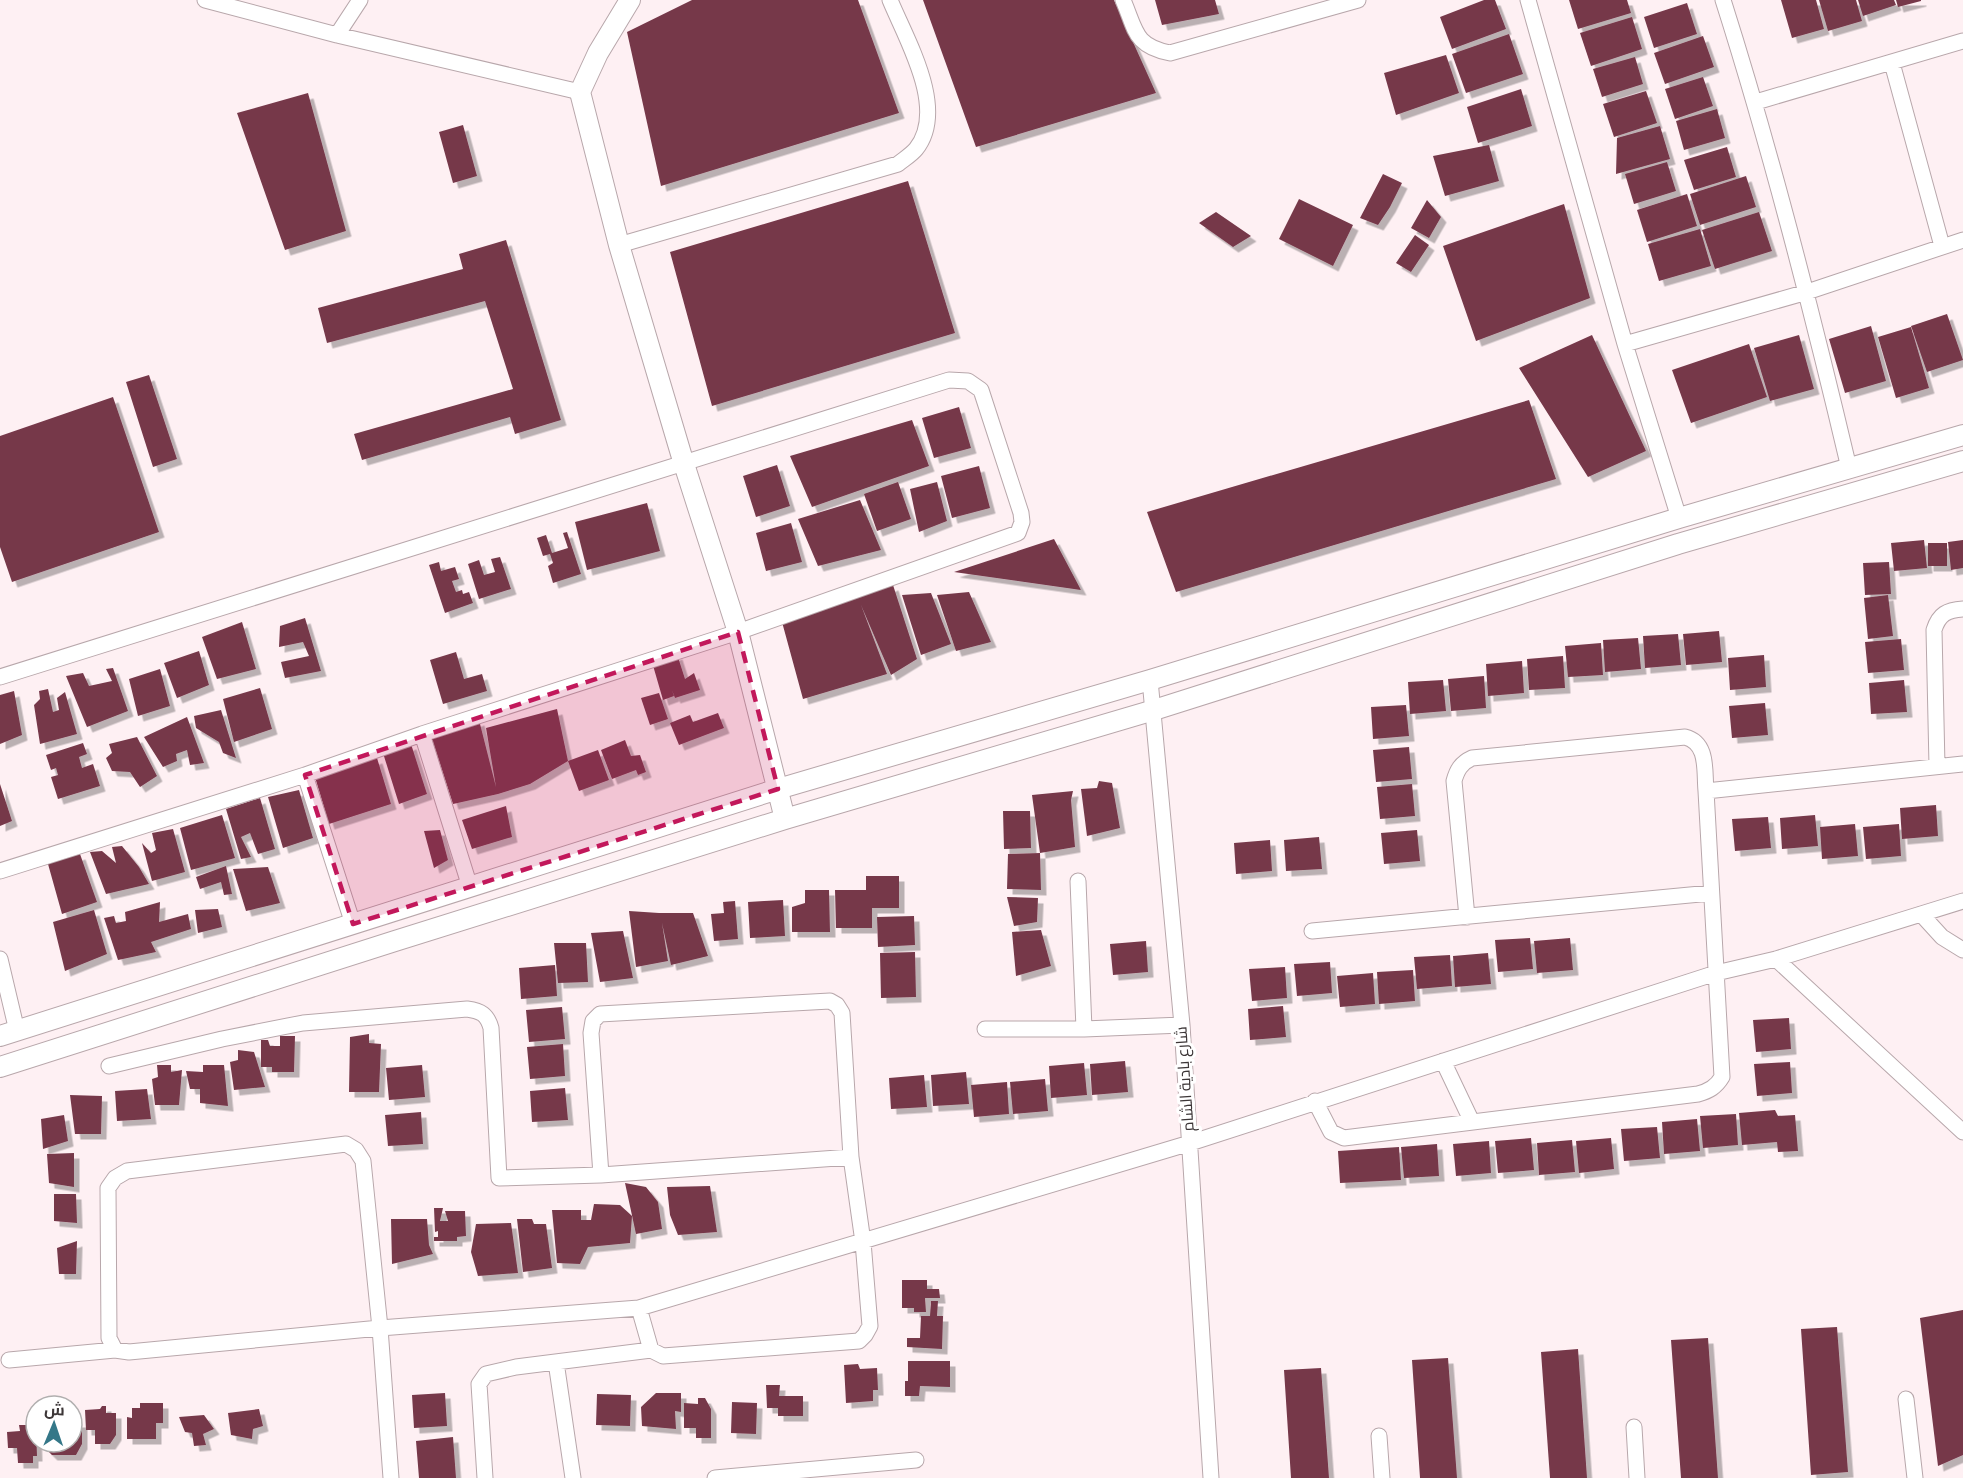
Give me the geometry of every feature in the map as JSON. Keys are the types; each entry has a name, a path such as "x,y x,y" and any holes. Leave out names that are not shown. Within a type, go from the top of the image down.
{"street":[{"path":"205,0 337,35 580,92"},
{"path":"337,35 360,0"},
{"path":"630,0 598,53 580,92 619,245 684,464 738,632 785,819"},
{"path":"619,245 898,164 916,149 924,134 927,89 890,0"},
{"path":"1123,0 1139,40 1155,50 1170,53 1331,4 1358,0"},
{"path":"1528,0 1625,344 1679,518"},
{"path":"1723,0 1756,102 1807,292 1850,468"},
{"path":"1756,102 1963,41"},
{"path":"1892,63 1942,246"},
{"path":"1625,344 1807,292 1963,240"},
{"path":"0,677 949,380 968,381 981,390 1021,513 1022,522 1018,533 738,632 422,734 304,775 0,871"},
{"path":"0,960 8,1034 778,789 1150,680 1679,518 1963,435"},
{"path":"0,1067 395,940 785,819 1154,710 1678,544 1963,461"},
{"path":"1429,595 1438,620"},
{"path":"1937,766 1934,630 1942,614 1963,609"},
{"name":"شارع بادية الشام","path":"1150,680 1182,1025 1211,1478"},
{"path":"422,734 471,887"},
{"path":"1315,1101 1331,1132 1344,1137 1707,1092 1719,1083 1722,1077 1703,751 1691,738 1472,758 1466,761 1458,769 1454,781 1467,917"},
{"path":"1706,791 1963,764"},
{"path":"304,775 353,924"},
{"path":"1078,881 1084,1029"},
{"path":"1312,931 1712,893"},
{"path":"9,1360 116,1350 129,1352 380,1328 639,1308 1190,1143 1716,973 1776,959 1963,902"},
{"path":"1921,914 1942,937 1963,950"},
{"path":"1776,959 1963,1131"},
{"path":"485,1478 479,1384 486,1374 516,1367 651,1350 663,1356 859,1341 870,1326 863,1242 851,1157 842,1013 837,1005 830,1002 600,1014 593,1021 591,1033 601,1175"},
{"path":"109,1066 222,1039 303,1023 467,1009 481,1011 488,1018 491,1028 499,1178 601,1175 851,1157"},
{"path":"985,1029 1084,1029 1182,1025"},
{"path":"1443,1061 1472,1122"},
{"path":"116,1350 110,1338 108,1188 115,1178 127,1171 346,1144 356,1150 363,1161 380,1328 391,1478"},
{"path":"639,1308 651,1350"},
{"path":"556,1362 573,1478"},
{"path":"1906,1399 1915,1478"},
{"path":"1634,1427 1637,1478"},
{"path":"1379,1436 1382,1478"},
{"path":"716,1478 916,1460"}],"highlighted area":[{"path":"738,632 778,789 353,924 305,775"}],"building":[{"path":"692,0 858,0 899,113 661,186 627,32"},
{"path":"923,0 1114,0 1156,93 976,147"},
{"path":"1155,0 1215,0 1219,14 1162,25"},
{"path":"1484,0 1495,0 1506,29 1452,49 1440,17"},
{"path":"1569,0 1627,0 1631,13 1578,29"},
{"path":"1781,0 1816,0 1824,29 1792,38"},
{"path":"1819,0 1856,0 1862,21 1828,31"},
{"path":"1858,0 1894,0 1896,5 1863,16"},
{"path":"1896,0 1921,0 1921,1 1898,7"},
{"path":"1687,3 1697,34 1654,48 1644,17"},
{"path":"1632,17 1642,49 1591,66 1580,33"},
{"path":"1509,34 1523,74 1466,93 1452,54"},
{"path":"1703,36 1714,67 1665,84 1654,53"},
{"path":"1446,55 1459,93 1396,115 1384,73"},
{"path":"1635,57 1643,84 1602,97 1593,69"},
{"path":"1703,77 1713,106 1675,119 1665,89"},
{"path":"1521,89 1532,126 1478,143 1467,107"},
{"path":"1646,91 1657,123 1614,137 1603,104"},
{"path":"308,93 346,231 285,250 237,113"},
{"path":"1717,109 1725,138 1684,150 1676,121"},
{"path":"463,125 477,176 453,183 439,132"},
{"path":"1660,126 1670,159 1616,174 1617,138"},
{"path":"1489,145 1499,181 1445,196 1433,156"},
{"path":"1727,147 1736,177 1694,190 1684,160"},
{"path":"1667,162 1676,191 1634,204 1625,174"},
{"path":"1383,174 1402,183 1378,225 1360,218"},
{"path":"1746,176 1756,207 1700,225 1690,194"},
{"path":"908,181 955,333 712,406 670,252"},
{"path":"1687,194 1697,226 1647,242 1637,210"},
{"path":"1299,199 1353,225 1333,266 1279,239"},
{"path":"1427,200 1441,217 1429,238 1411,228"},
{"path":"1564,204 1590,298 1476,341 1443,246"},
{"path":"1216,212 1251,236 1233,247 1199,223"},
{"path":"1759,212 1772,251 1715,269 1702,230"},
{"path":"1700,229 1711,266 1659,281 1648,244"},
{"path":"1415,235 1429,245 1411,272 1396,263"},
{"path":"506,240 561,420 515,434 510,417 362,460 354,434 513,389 485,301 327,343 318,308 463,269 459,254"},
{"path":"1947,314 1963,360 1927,372 1911,326"},
{"path":"1871,326 1886,381 1845,393 1829,339"},
{"path":"1911,327 1929,388 1896,398 1878,337"},
{"path":"1592,335 1646,451 1588,477 1519,368"},
{"path":"1799,335 1814,389 1770,401 1754,348"},
{"path":"1749,344 1767,397 1691,423 1672,370"},
{"path":"149,375 177,459 153,467 126,382"},
{"path":"113,397 159,532 12,582 0,547 0,436"},
{"path":"1529,400 1556,479 1176,592 1147,512"},
{"path":"959,407 971,448 934,458 922,418"},
{"path":"912,420 929,466 812,507 790,456"},
{"path":"777,465 790,506 756,517 743,476"},
{"path":"979,466 990,508 952,518 941,476"},
{"path":"898,482 911,519 877,531 864,494"},
{"path":"937,482 947,521 919,532 910,489"},
{"path":"860,500 881,550 818,566 798,519"},
{"path":"647,503 660,551 587,570 575,522"},
{"path":"791,523 802,562 766,571 756,533"},
{"path":"567,532 581,574 553,583 548,566 553,563 550,554 543,556 537,538 546,535 552,553 568,548 563,533"},
{"path":"1054,539 1081,590 954,572"},
{"path":"1924,540 1927,568 1894,571 1891,543"},
{"path":"1963,540 1963,568 1951,570 1948,542"},
{"path":"1928,543 1947,543 1947,566 1928,566"},
{"path":"500,557 511,589 479,599 468,564 479,560 484,575 495,572 491,559"},
{"path":"439,562 441,571 455,567 459,579 452,581 456,592 462,590 463,594 469,592 473,603 445,613 429,565"},
{"path":"1889,562 1891,594 1865,595 1863,563"},
{"path":"893,585 917,659 891,675 861,605 887,674 803,699 782,622"},
{"path":"969,592 991,642 956,651 937,595"},
{"path":"931,593 951,644 921,655 902,595"},
{"path":"1888,595 1893,636 1868,639 1864,598"},
{"path":"305,618 321,671 285,678 281,662 309,656 303,642 279,647 280,626"},
{"path":"242,622 256,669 217,679 202,637"},
{"path":"1719,631 1722,662 1686,665 1683,634"},
{"path":"1678,634 1681,665 1645,668 1643,636"},
{"path":"1638,638 1641,669 1605,672 1603,640"},
{"path":"1901,639 1904,670 1868,673 1865,642"},
{"path":"1601,643 1603,675 1568,677 1565,646"},
{"path":"199,651 209,685 177,698 164,663"},
{"path":"456,652 464,679 482,674 487,691 443,704 430,660"},
{"path":"677,654 685,679 694,673 700,690 675,698 672,690 674,696 663,700 652,662"},
{"path":"1764,655 1766,687 1730,690 1728,658"},
{"path":"1563,656 1565,688 1529,690 1527,659"},
{"path":"1522,661 1524,693 1488,696 1486,664"},
{"path":"113,668 128,711 87,727 66,676 83,673 89,686 112,681 106,669"},
{"path":"160,669 170,706 138,716 129,679"},
{"path":"1484,676 1486,708 1451,711 1448,679"},
{"path":"1443,680 1446,711 1410,714 1408,682"},
{"path":"1904,680 1907,712 1871,714 1869,683"},
{"path":"260,688 272,729 234,742 223,699"},
{"path":"48,689 53,712 59,710 57,698 65,692 77,734 40,744 34,705 40,699 39,691"},
{"path":"14,691 22,735 0,744 0,695"},
{"path":"659,693 668,719 650,725 641,698"},
{"path":"1765,703 1768,735 1732,738 1729,706"},
{"path":"1406,705 1409,736 1373,739 1371,707"},
{"path":"557,709 568,761 530,784 453,804 431,736 479,720 496,787 486,728"},
{"path":"221,710 236,758 223,753 219,742 196,728 194,716"},
{"path":"718,713 724,728 679,745 670,723 690,715 693,722"},
{"path":"187,717 204,763 190,765 187,750 176,754 177,761 163,767 144,737"},
{"path":"137,737 157,776 140,787 130,772 112,771 106,758 112,753 109,744"},
{"path":"625,740 631,756 640,755 646,772 638,775 636,770 612,779 601,750"},
{"path":"83,743 87,754 79,757 82,768 93,764 100,786 58,799 51,777 58,775 56,768 51,770 46,755"},
{"path":"411,744 427,794 399,804 383,753"},
{"path":"1409,747 1412,779 1376,782 1373,750"},
{"path":"598,750 609,780 579,791 568,761"},
{"path":"377,758 391,804 329,824 315,777"},
{"path":"1099,781 1112,783 1120,828 1087,836 1081,789 1097,788"},
{"path":"0,784 12,821 0,826"},
{"path":"1412,784 1415,816 1380,819 1377,787"},
{"path":"299,790 313,838 283,848 268,797"},
{"path":"1073,791 1071,800 1075,847 1040,853 1032,795"},
{"path":"260,798 275,849 258,854 250,833 241,837 251,857 241,859 226,809"},
{"path":"1936,805 1938,836 1902,839 1900,808"},
{"path":"506,806 512,837 472,849 462,820"},
{"path":"1003,811 1030,811 1031,848 1004,849"},
{"path":"222,815 235,858 191,870 180,828"},
{"path":"1815,815 1818,846 1782,849 1780,818"},
{"path":"1768,817 1771,848 1735,851 1732,819"},
{"path":"1855,824 1858,856 1822,859 1820,827"},
{"path":"1899,824 1901,856 1866,859 1863,827"},
{"path":"173,829 185,872 152,881 142,843 151,853 156,850 152,833"},
{"path":"440,830 448,860 434,868 424,831"},
{"path":"1417,830 1420,861 1384,864 1381,833"},
{"path":"1319,837 1322,869 1286,871 1284,840"},
{"path":"1270,840 1272,871 1236,874 1234,843"},
{"path":"122,846 149,884 106,894 90,852 102,851 116,863 112,847"},
{"path":"1040,853 1041,890 1007,889 1008,854"},
{"path":"80,854 97,902 62,914 48,864"},
{"path":"226,866 232,894 224,895 221,882 200,889 196,877"},
{"path":"268,867 280,903 246,911 233,869"},
{"path":"866,876 899,876 899,908 872,908 872,928 836,928 835,890 866,890"},
{"path":"805,890 829,890 830,932 792,932 792,907 805,903"},
{"path":"1007,897 1038,898 1037,922 1014,926"},
{"path":"783,900 785,936 750,938 748,902"},
{"path":"735,901 738,939 714,941 711,914 724,913 723,902"},
{"path":"160,902 159,922 188,914 191,929 151,942 156,952 118,960 104,918 114,916 116,923 126,921 125,912"},
{"path":"218,909 222,927 198,933 195,910"},
{"path":"94,910 107,954 65,971 53,922"},
{"path":"629,911 693,913 708,956 671,965 662,923 668,961 636,967"},
{"path":"914,916 915,945 878,947 877,917"},
{"path":"1041,930 1051,966 1016,976 1012,932"},
{"path":"623,931 633,978 600,982 591,933"},
{"path":"1530,938 1533,969 1498,972 1495,940"},
{"path":"1570,938 1573,970 1537,973 1534,941"},
{"path":"1146,941 1148,972 1113,975 1110,944"},
{"path":"554,943 586,943 588,982 558,983"},
{"path":"915,952 916,997 881,998 880,953"},
{"path":"1488,953 1491,984 1455,987 1453,956"},
{"path":"1450,955 1452,986 1417,989 1414,957"},
{"path":"1330,962 1332,993 1297,996 1294,964"},
{"path":"555,965 557,996 521,999 519,968"},
{"path":"1285,967 1287,998 1252,1001 1249,969"},
{"path":"1413,970 1415,1001 1379,1004 1377,972"},
{"path":"1373,973 1375,1004 1340,1007 1337,976"},
{"path":"1283,1006 1286,1037 1250,1040 1248,1009"},
{"path":"562,1007 565,1039 529,1042 526,1010"},
{"path":"1789,1018 1791,1049 1756,1052 1753,1020"},
{"path":"369,1034 369,1043 381,1044 379,1092 349,1092 350,1037"},
{"path":"280,1036 295,1036 294,1072 272,1072 272,1067 261,1067 261,1040 268,1040 270,1046 280,1046"},
{"path":"563,1044 565,1076 530,1079 527,1047"},
{"path":"238,1050 254,1052 265,1087 234,1090 230,1062 238,1060"},
{"path":"1125,1061 1128,1092 1092,1095 1090,1064"},
{"path":"1790,1062 1792,1093 1757,1096 1754,1064"},
{"path":"1084,1063 1087,1095 1051,1098 1049,1066"},
{"path":"157,1065 171,1065 171,1072 182,1070 179,1105 155,1105 152,1079 158,1077"},
{"path":"203,1065 224,1065 228,1106 200,1103 200,1089 190,1089 186,1071 203,1072"},
{"path":"422,1065 425,1097 389,1100 386,1068"},
{"path":"966,1072 969,1104 933,1106 931,1075"},
{"path":"924,1075 927,1107 891,1109 889,1078"},
{"path":"1045,1079 1048,1111 1013,1114 1010,1082"},
{"path":"1007,1082 1009,1114 974,1117 971,1085"},
{"path":"565,1088 568,1120 532,1122 530,1091"},
{"path":"147,1089 151,1119 117,1121 115,1091"},
{"path":"70,1095 102,1096 101,1134 75,1134"},
{"path":"1775,1110 1778,1116 1795,1115 1798,1151 1778,1152 1777,1142 1742,1145 1739,1113"},
{"path":"421,1112 423,1144 388,1146 385,1115"},
{"path":"1736,1114 1738,1145 1703,1148 1700,1116"},
{"path":"64,1115 68,1141 43,1149 41,1119"},
{"path":"1697,1119 1700,1151 1664,1154 1662,1122"},
{"path":"1657,1127 1660,1158 1624,1161 1621,1129"},
{"path":"1531,1138 1534,1170 1498,1173 1495,1141"},
{"path":"1611,1138 1614,1169 1579,1173 1576,1141"},
{"path":"1572,1140 1575,1172 1539,1175 1537,1143"},
{"path":"1489,1141 1491,1173 1456,1176 1453,1144"},
{"path":"1437,1144 1439,1176 1404,1178 1401,1147"},
{"path":"1399,1147 1401,1180 1340,1183 1338,1151"},
{"path":"74,1153 74,1187 49,1183 47,1154"},
{"path":"625,1183 646,1187 658,1202 662,1229 636,1234"},
{"path":"710,1186 717,1232 678,1235 670,1215 667,1187"},
{"path":"54,1194 76,1194 77,1223 54,1221"},
{"path":"594,1204 620,1205 632,1216 630,1243 588,1247 580,1264 557,1263 552,1210 581,1210 581,1220 591,1220"},
{"path":"434,1208 443,1208 440,1221 448,1221 445,1211 465,1211 466,1236 457,1237 457,1241 434,1241 434,1237 438,1237 438,1231 435,1232"},
{"path":"391,1219 427,1219 429,1245 433,1254 392,1264"},
{"path":"517,1219 532,1219 534,1224 546,1224 552,1268 523,1272"},
{"path":"511,1223 518,1273 478,1276 471,1252 476,1224"},
{"path":"77,1241 76,1274 59,1274 57,1248"},
{"path":"902,1280 927,1280 927,1289 939,1289 940,1298 925,1298 926,1312 914,1312 914,1308 902,1308"},
{"path":"931,1301 938,1301 937,1316 943,1316 942,1349 907,1347 907,1338 920,1338 921,1316 930,1316"},
{"path":"1963,1310 1963,1455 1938,1466 1920,1318"},
{"path":"1837,1327 1848,1472 1811,1475 1801,1329"},
{"path":"1708,1338 1718,1478 1681,1478 1671,1340"},
{"path":"1578,1349 1587,1478 1550,1478 1541,1352"},
{"path":"1448,1358 1457,1478 1420,1478 1412,1360"},
{"path":"908,1361 950,1361 950,1387 920,1386 919,1396 905,1396"},
{"path":"858,1364 860,1369 877,1368 878,1390 873,1390 873,1401 846,1403 844,1365"},
{"path":"1321,1368 1329,1478 1291,1478 1284,1370"},
{"path":"766,1385 780,1385 779,1396 803,1396 803,1416 778,1416 778,1408 767,1408"},
{"path":"445,1393 447,1426 414,1428 412,1395"},
{"path":"656,1393 681,1393 681,1412 675,1411 676,1429 642,1426 641,1407"},
{"path":"597,1394 631,1395 630,1426 596,1425"},
{"path":"698,1398 705,1398 711,1409 711,1438 696,1438 696,1428 684,1428 684,1403 698,1404"},
{"path":"732,1402 757,1403 756,1434 731,1433"},
{"path":"140,1403 163,1403 163,1423 156,1423 156,1439 127,1439 127,1417 132,1418 132,1408 140,1408"},
{"path":"106,1406 106,1413 116,1413 116,1435 110,1444 95,1444 95,1430 86,1430 85,1410 100,1409"},
{"path":"259,1409 263,1426 253,1429 252,1439 231,1435 228,1413"},
{"path":"204,1415 214,1429 203,1434 206,1445 194,1446 192,1433 185,1432 179,1417"},
{"path":"19,1425 24,1425 24,1454 37,1454 37,1456 33,1456 33,1463 18,1463 17,1448 8,1448 7,1432 20,1431"},
{"path":"453,1437 456,1478 419,1478 416,1441"},
{"path":"51,1454 77,1454 76,1455"}]}
